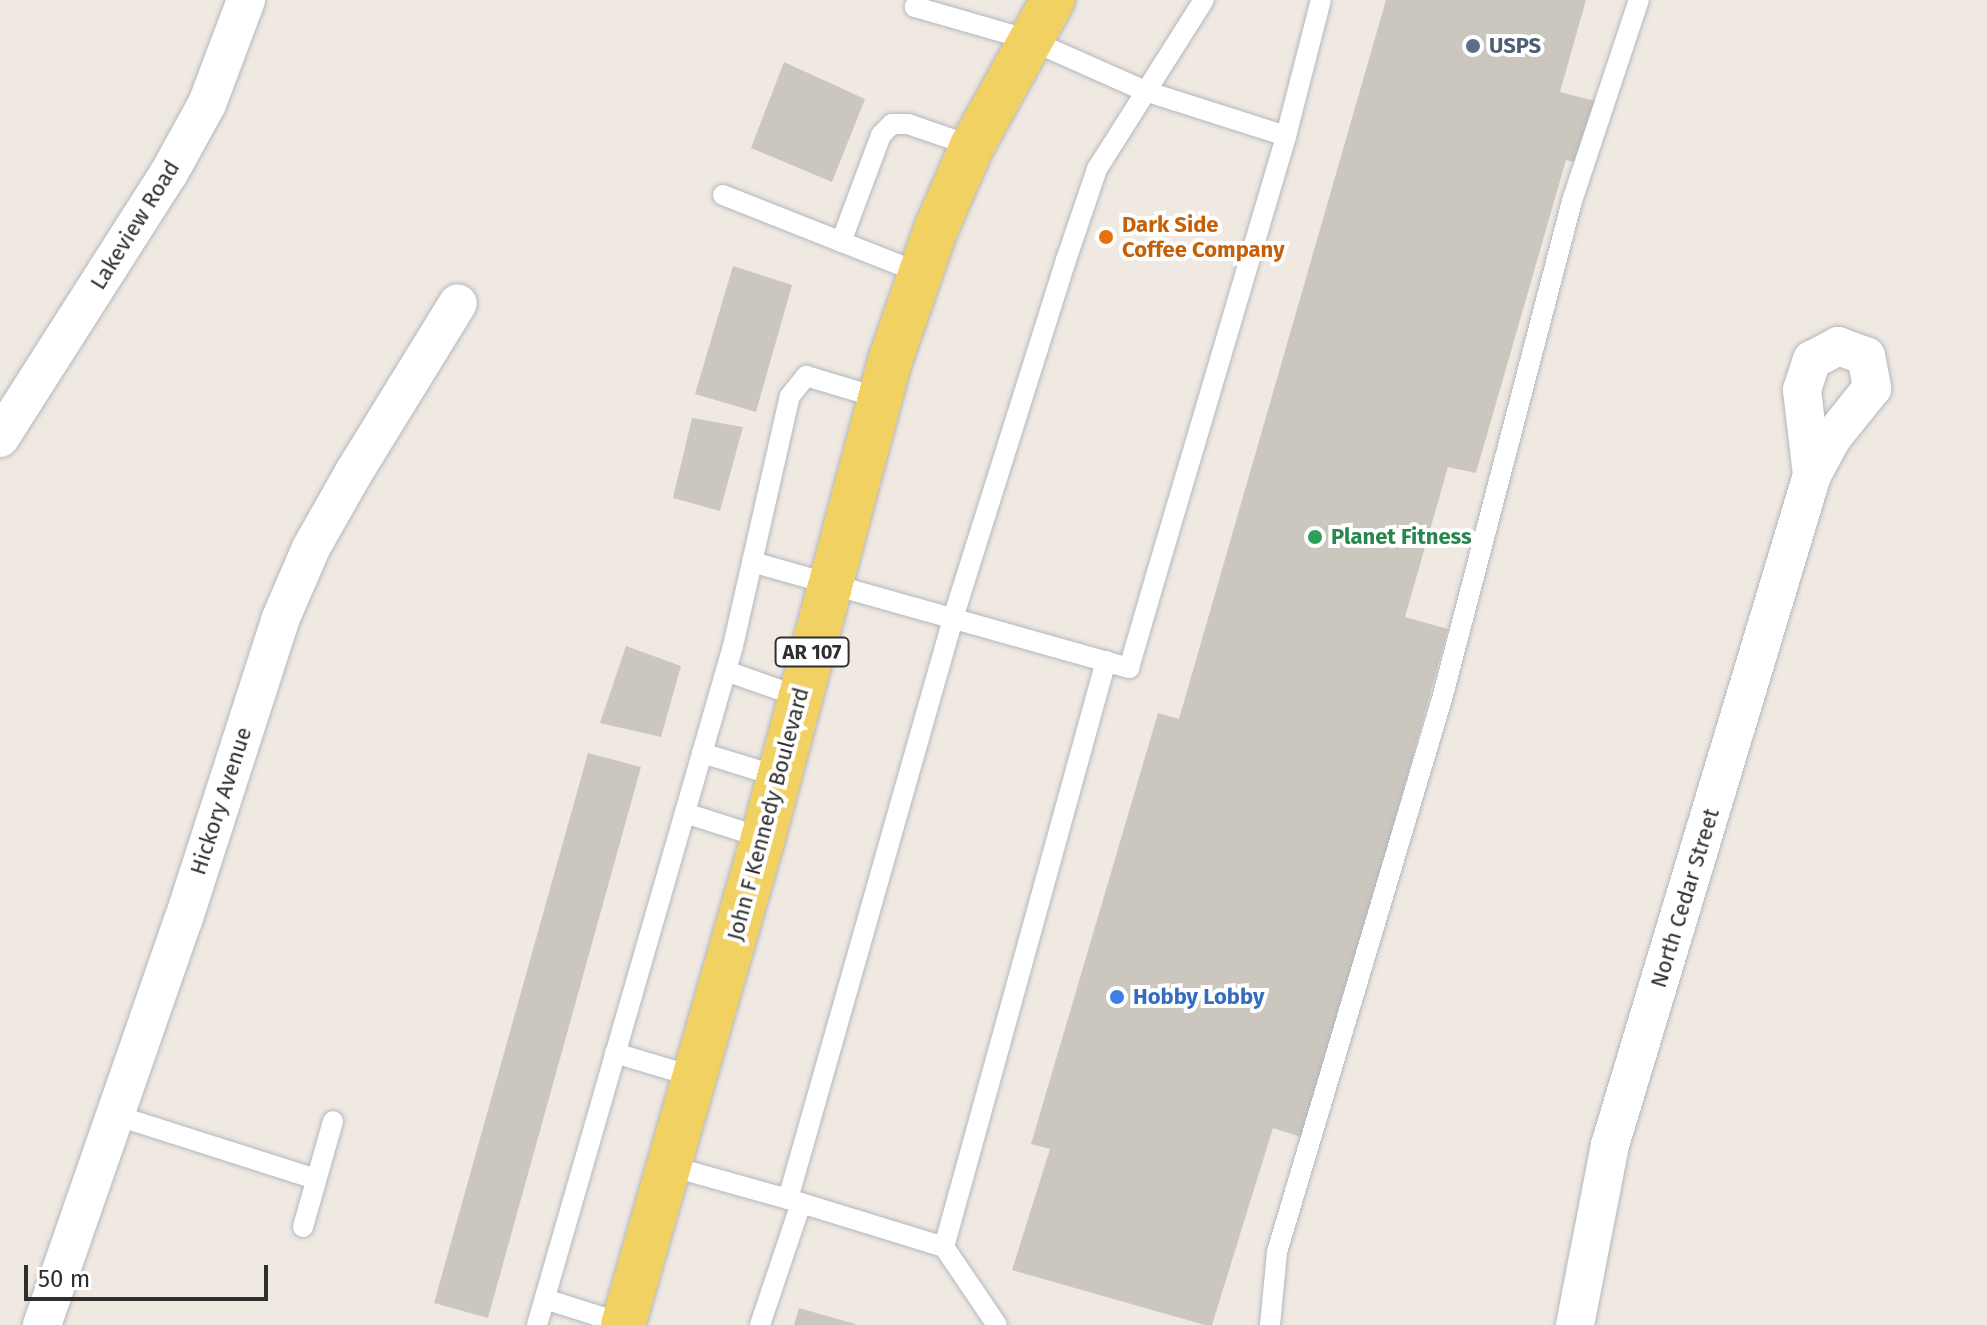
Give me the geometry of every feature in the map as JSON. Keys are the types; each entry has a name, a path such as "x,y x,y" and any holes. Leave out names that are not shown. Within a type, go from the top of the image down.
{"main road":[{"name":"John F Kennedy Boulevard","path":"624,1324 780,777 880,398 920,273 972,146 1053,0"}],"street":[{"name":"Lakeview Road","path":"0,438 169,173 207,104 246,0"},
{"name":"Hickory Avenue","path":"42,1325 280,620 311,548 458,303"},
{"name":"North Cedar Street","path":"1575,1325 1610,1145 1812,475"}],"lane":[{"path":"919,0 915,7 1030,40 1145,91 1286,136"},
{"path":"760,1325 954,615 1097,169 1204,0"},
{"path":"752,562 954,615 1129,668 1286,136 1321,0"},
{"path":"1270,1325 1277,1252 1442,699 1572,201 1639,0"},
{"path":"841,242 881,135 892,124 908,124 972,146"},
{"path":"723,195 920,273"},
{"path":"537,1325 726,671 790,396 806,376 880,398"},
{"path":"944,1247 1106,661"},
{"path":"726,671 800,697"},
{"path":"702,753 780,777"},
{"path":"685,813 763,838"},
{"path":"615,1053 695,1077"},
{"path":"115,1115 316,1179"},
{"path":"303,1227 333,1121"},
{"path":"670,1166 944,1247 997,1325"},
{"path":"545,1299 624,1324"}],"building":[{"path":"1386,0 1586,0 1560,92 1595,101 1578,163 1566,160 1476,473 1448,467 1405,617 1448,629 1307,1139 1273,1128 1212,1325 1205,1325 1012,1270 1050,1149 1031,1144 1158,713 1179,719"},
{"path":"784,62 865,99 832,182 751,148"},
{"path":"733,266 792,285 756,412 695,394"},
{"path":"692,418 743,427 720,511 673,498"},
{"path":"626,646 681,666 661,737 600,723"},
{"path":"588,753 641,767 488,1318 434,1303"},
{"path":"799,1308 855,1324 855,1325 794,1325"}],"place":[{"name":"USPS","path":"1473,46"},
{"name":"Dark Side Coffee Company","path":"1106,237"},
{"name":"Planet Fitness","path":"1315,537"},
{"name":"Hobby Lobby","path":"1117,997"}]}
